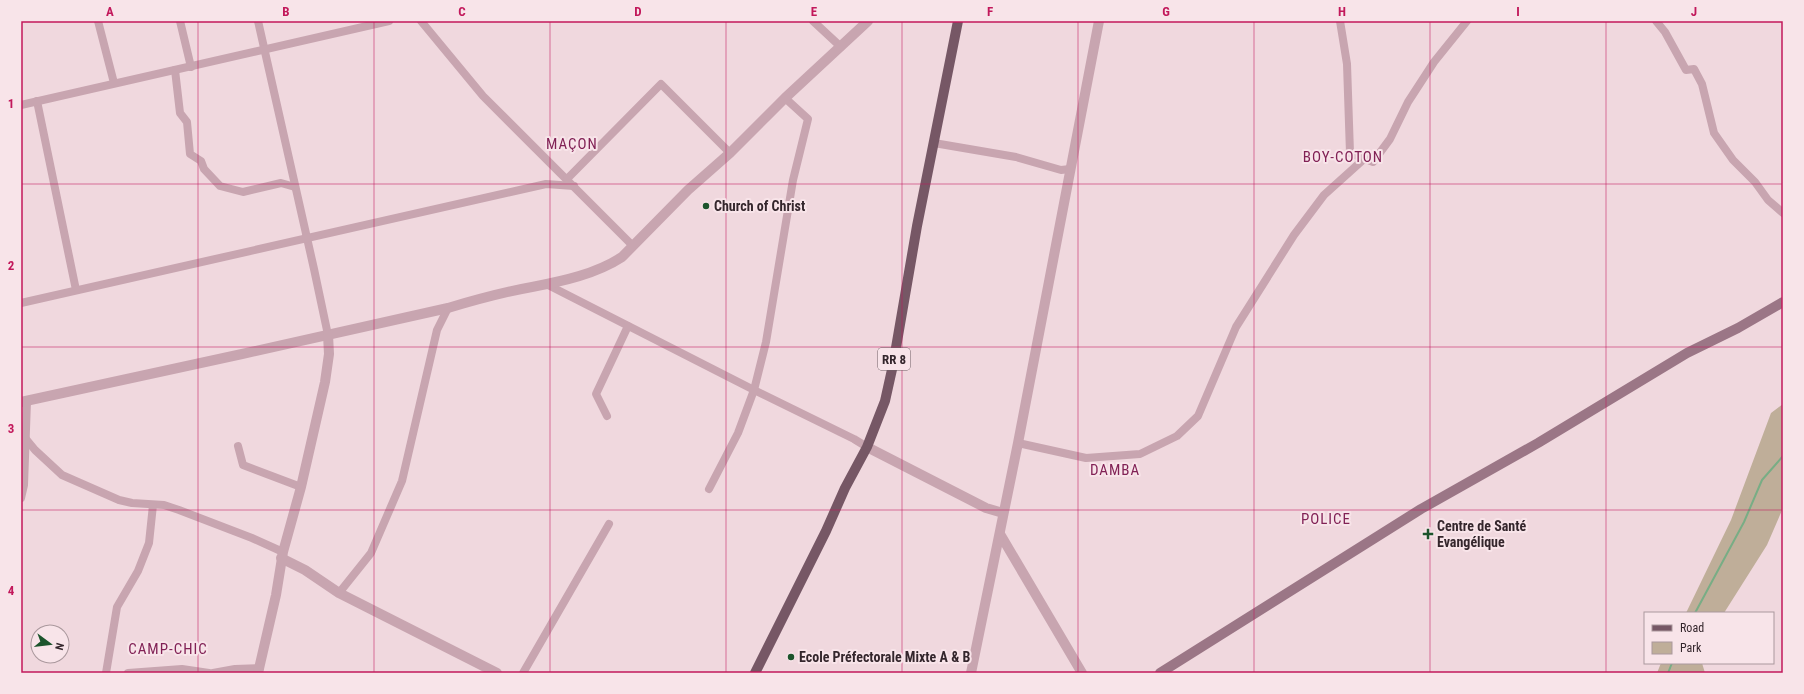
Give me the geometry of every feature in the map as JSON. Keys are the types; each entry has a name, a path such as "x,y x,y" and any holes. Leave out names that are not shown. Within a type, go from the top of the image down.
{"main road":[{"name":"RR 8","path":"755,673 826,530 845,488 867,447 885,401 917,226 958,21"},
{"path":"1160,673 1421,509 1538,443 1687,353 1738,328 1783,302"}],"street":[{"path":"98,21 114,83"},
{"path":"180,21 191,67"},
{"path":"213,673 235,668 259,670 276,595 282,555 325,382 329,354 328,335 258,21"},
{"path":"21,105 389,21"},
{"path":"420,21 483,96 633,246"},
{"path":"813,21 841,47"},
{"path":"21,498 24,485 24,402 448,308 479,299 548,285 611,264 633,246 688,190 730,153 785,98 868,21"},
{"path":"971,673 1018,443 1099,21"},
{"path":"1340,21 1347,64 1350,153 1373,162 1390,139 1408,102 1434,62 1467,21"},
{"path":"1656,21 1665,32 1686,70 1694,69 1702,84 1714,133 1733,160 1755,182 1768,200 1783,213"},
{"path":"175,70 180,113 187,122 190,154 201,161 204,170 220,186 243,192 281,183 295,187"},
{"path":"567,179 661,84 730,153"},
{"path":"709,489 738,433 754,390 766,342 794,180 808,119 785,98"},
{"path":"37,101 76,290"},
{"path":"934,143 1016,157 1061,170 1070,169"},
{"path":"1018,443 1086,458 1140,454 1177,436 1198,416 1236,327 1294,235 1324,195 1364,159"},
{"path":"21,303 546,184 574,186"},
{"path":"548,285 854,439 986,508 1003,513"},
{"path":"339,593 371,553 402,481 437,330 448,308"},
{"path":"607,416 596,394 628,326"},
{"path":"23,436 62,475 119,500 153,505 164,505 252,538 282,555 339,593 497,673"},
{"path":"238,446 243,465 300,487"},
{"path":"106,673 117,607 138,571 148,543 153,505"},
{"path":"523,673 609,524"},
{"path":"1000,534 1082,673"},
{"path":"128,673 182,669 209,673"}],"green space":[{"path":"1783,404 1783,508 1767,545 1725,612 1686,612 1731,520 1771,413"},
{"path":"1661,664 1702,664 1705,673 1657,673"}],"waterway":[{"path":"1696,612 1744,522 1762,480 1783,456"},
{"path":"1668,673 1672,664"}],"place":[{"name":"Church of Christ","path":"706,206"},
{"name":"Centre de Santé Evangélique","path":"1428,534"},
{"name":"Ecole Préfectorale Mixte A & B","path":"791,657"}],"district":[{"name":"MAÇON","path":"572,144"},
{"name":"BOY-COTON","path":"1343,157"},
{"name":"DAMBA","path":"1115,470"},
{"name":"POLICE","path":"1326,519"},
{"name":"CAMP-CHIC","path":"168,649"}]}
